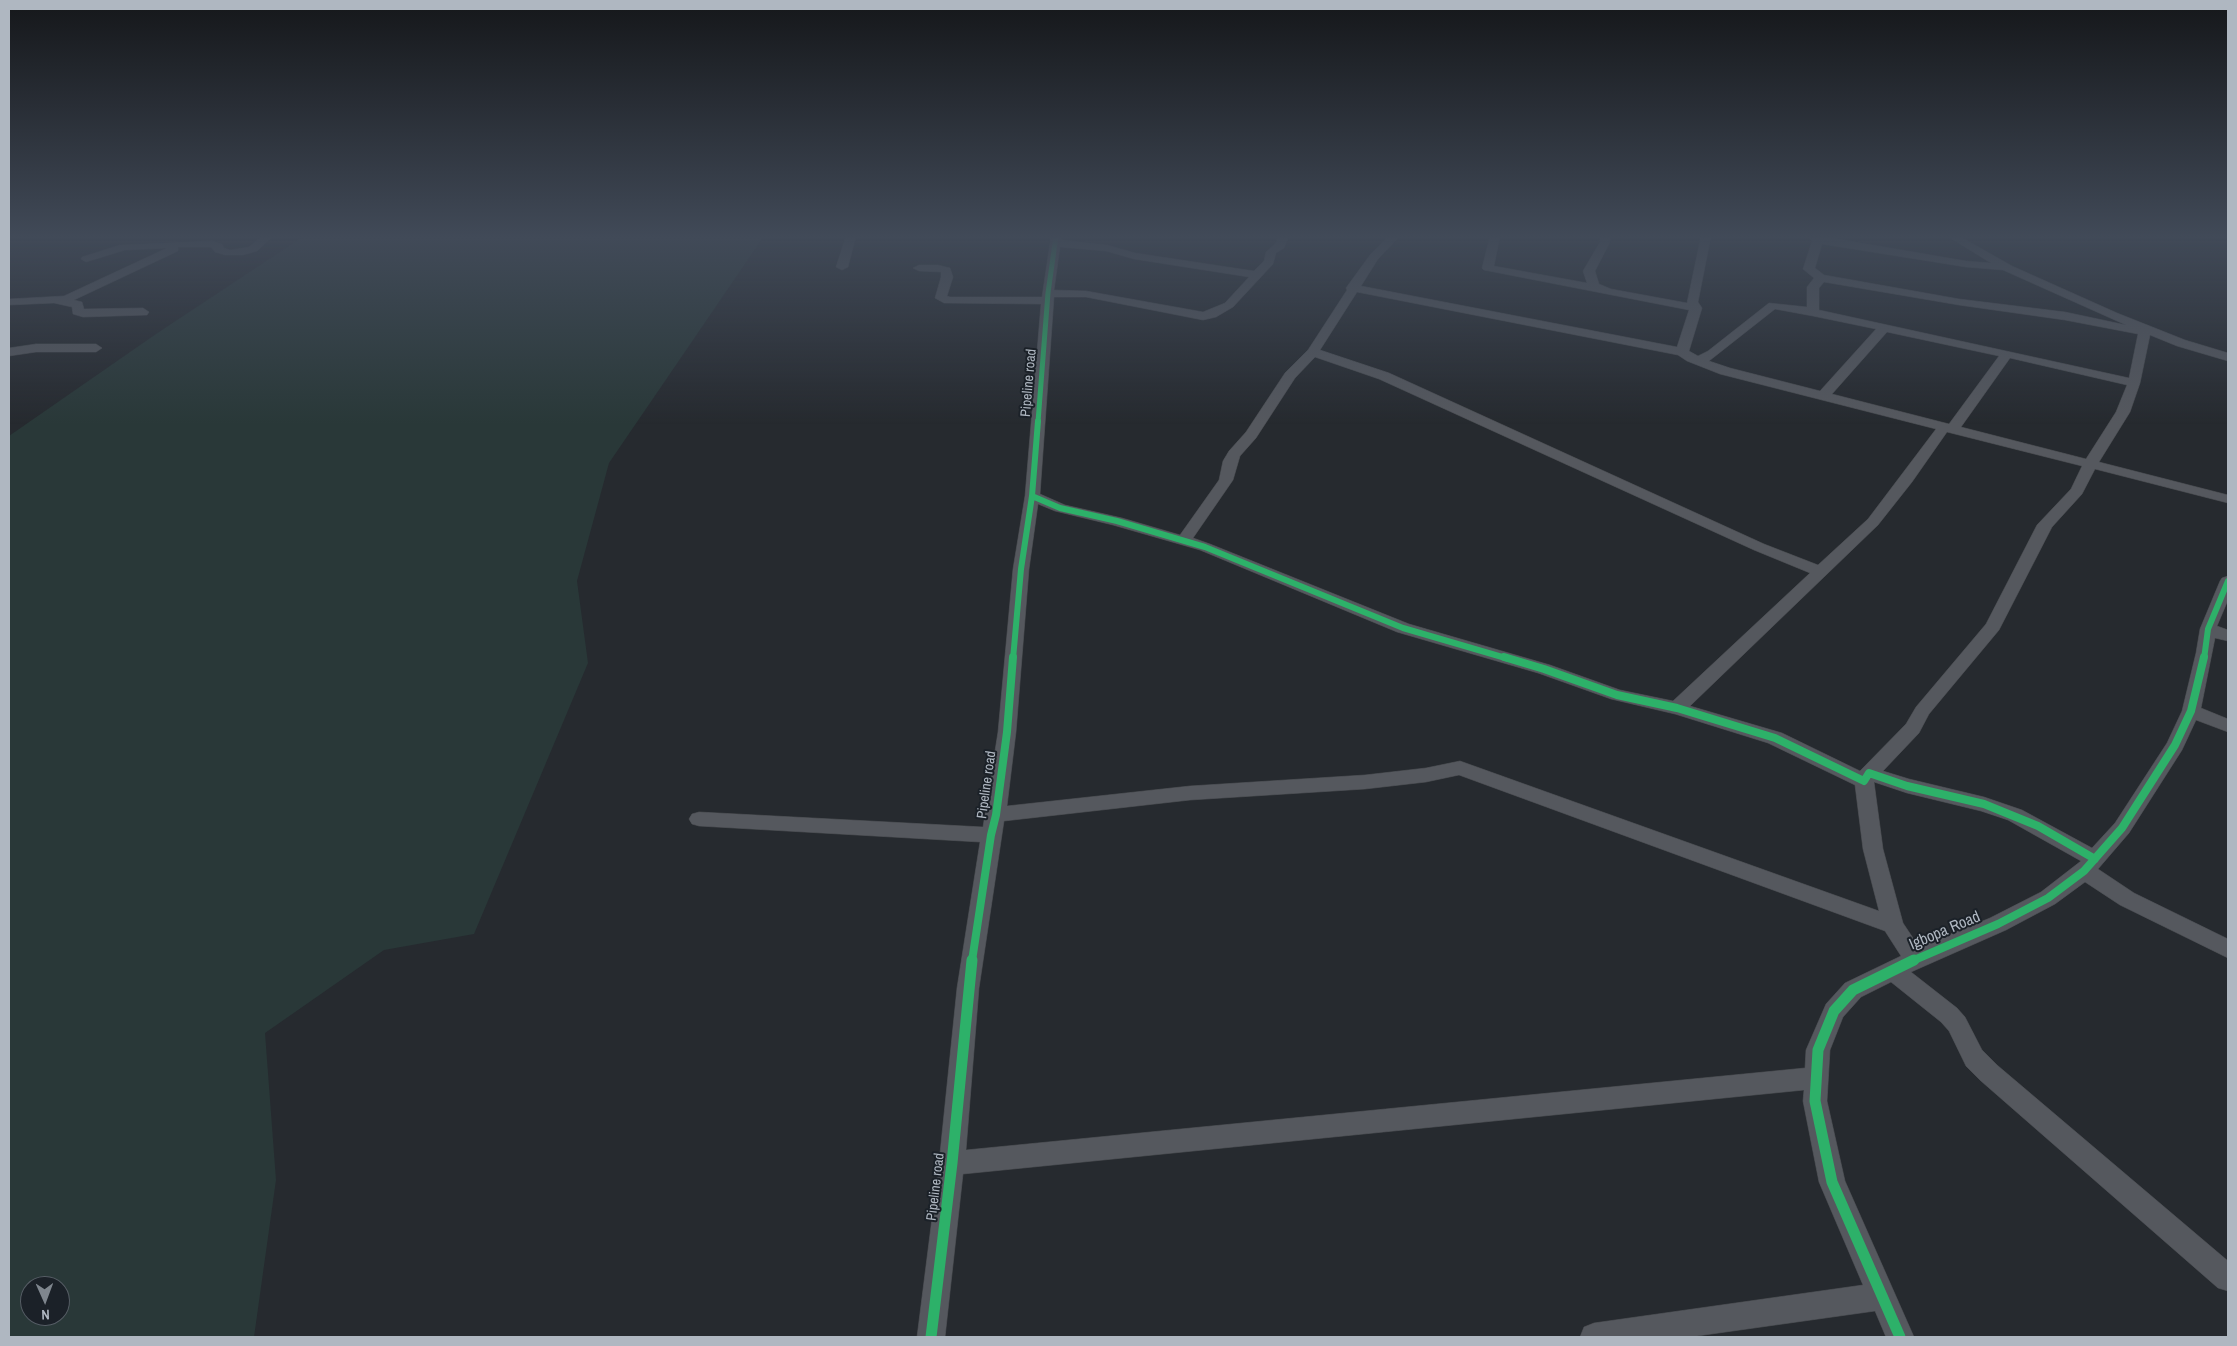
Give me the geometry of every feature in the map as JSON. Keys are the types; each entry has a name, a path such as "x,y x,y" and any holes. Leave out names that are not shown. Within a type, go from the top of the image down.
{"street":[{"path":"56,301 66,299"},
{"path":"943,299 948,301 1003,299"},
{"name":"Pipeline road","path":"931,1337 952,1163 968,988 991,834 996,815 1007,732 1021,569 1032,496 1048,299"},
{"path":"1109,299 1203,316 1218,312 1234,299"},
{"path":"1183,540 1226,480 1230,461 1234,454 1251,435 1290,376 1313,352 1345,299"},
{"path":"1408,299 1682,352 1698,361 1724,371 1822,398 2228,499"},
{"path":"1649,299 1696,308"},
{"path":"1693,299 1692,302 1696,308"},
{"path":"1813,299 1813,312"},
{"path":"1941,299 2065,316 2131,330 2145,330"},
{"path":"2076,299 2145,330 2228,357"},
{"path":"9,302 56,301 78,304 77,311 82,313 143,312"},
{"path":"1698,361 1712,354 1773,305 1813,312 2134,383"},
{"path":"1682,352 1696,308"},
{"path":"1822,398 1885,328"},
{"path":"1915,959 1893,925 1873,849 1866,777 1913,728 1922,710 1993,626 2045,526 2077,491 2090,464 2123,412 2134,383 2145,330"},
{"path":"9,352 36,348 96,348"},
{"path":"1313,352 1384,376 1759,547 1820,572"},
{"path":"1677,708 1873,522 2006,354"},
{"path":"1032,496 1060,508 1117,521 1183,540 1238,560 1403,628 1544,669 1617,695 1677,708 1775,738 1866,777 1984,804 2016,815 2089,865 2127,899 2228,949"},
{"path":"1028,517 1060,508"},
{"name":"Igbopa Road","path":"1900,1337 1832,1182 1816,1101 1816,1078 1818,1050 1834,1011 1852,990 2048,898 2089,865 2122,828 2175,744 2191,711 2205,653 2218,633 2228,581"},
{"path":"2191,711 2228,726"},
{"path":"996,815 1190,793 1365,782 1426,775 1460,768 1893,925"},
{"path":"699,819 991,834"},
{"path":"1892,970 1950,1015 1957,1024 1974,1058 1988,1073 2228,1278"},
{"path":"952,1163 1816,1078"},
{"path":"1594,1337 1882,1296"}],"shaded area":[{"path":"209,299 721,299 609,463 577,581 588,663 474,934 384,950 265,1033 276,1180 254,1337 9,1337 9,436"}],"cycle path":[{"path":"931,1337 952,1163 968,988 991,835 996,815 1007,732 1021,569 1032,496 1048,299"},
{"path":"1032,496 1060,508 1117,521 1205,547 1403,628 1544,669 1617,695 1677,708 1775,738 1864,781 1869,773 1907,786 1984,804 2015,815 2038,826 2095,859"},
{"path":"1900,1337 1832,1182 1815,1101 1818,1050 1834,1011 1853,990 1930,952 1998,924 2048,898 2084,871 2122,828 2175,745 2191,711 2205,653 2208,629 2228,581"}]}
